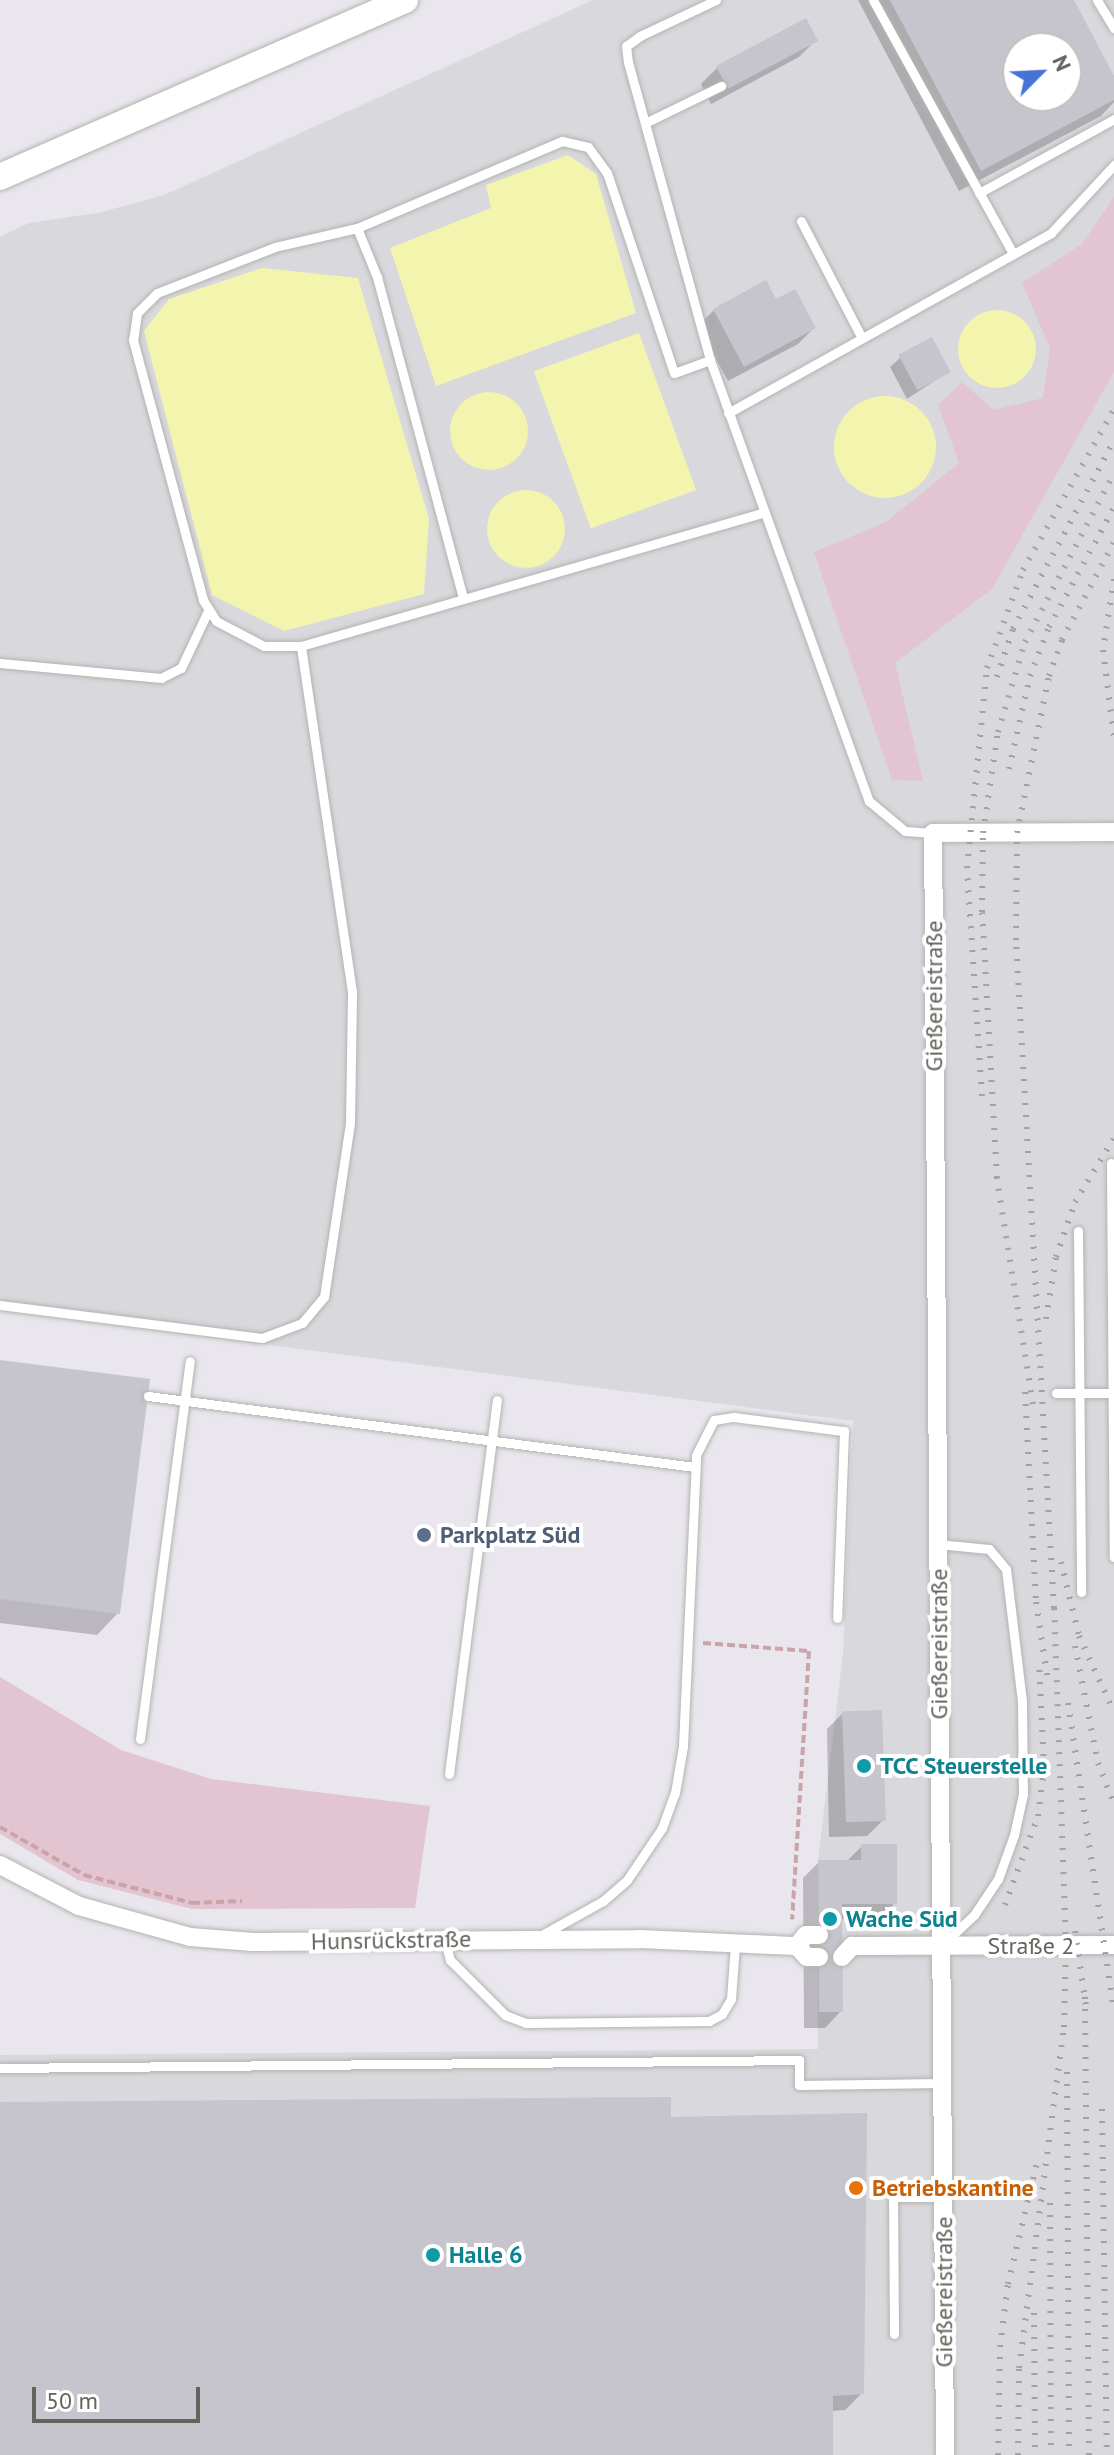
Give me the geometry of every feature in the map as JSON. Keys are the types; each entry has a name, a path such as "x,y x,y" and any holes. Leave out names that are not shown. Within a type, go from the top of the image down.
{"main road":[{"path":"0,177 405,0"}],"street":[{"path":"933,833 1114,832"},
{"name":"Gießereistraße","path":"933,833 945,2455"},
{"name":"Hunsrückstraße","path":"0,1865 79,1906 190,1937 253,1942 533,1939 794,1946"},
{"path":"819,1935 806,1935 794,1946 807,1957 819,1957"},
{"name":"Straße 2","path":"846,1946 1114,1945"}],"lane":[{"path":"716,0 626,46 645,123 710,360 869,801 905,831 933,833"},
{"path":"873,0 1013,254"},
{"path":"1097,0 1114,28"},
{"path":"645,123 721,86"},
{"path":"979,193 1114,119"},
{"path":"710,360 674,373 607,173 588,147 562,141 357,228 275,247 157,293 137,313 133,340 208,611 239,636 264,646 301,646 764,512"},
{"path":"728,413 1060,225 1114,165"},
{"path":"801,221 862,338"},
{"path":"357,228 377,277 463,598"},
{"path":"0,663 161,678 181,668 208,611"},
{"path":"0,1305 262,1338 302,1323 324,1297 350,1122 352,992 301,646"},
{"path":"1111,1163 1114,1557"},
{"path":"1078,1231 1081,1592"},
{"path":"140,1739 190,1361"},
{"path":"1056,1393 1113,1393"},
{"path":"148,1396 695,1467"},
{"path":"449,1774 497,1400"},
{"path":"533,1939 603,1901 644,1859 662,1828 683,1746 695,1467 702,1435 714,1420 763,1419 844,1431 837,1618"},
{"path":"938,1544 989,1549 1006,1569 1022,1717 1023,1794 1014,1835 998,1879 974,1915 942,1946"},
{"path":"445,1939 450,1960 505,2015 526,2023 709,2021 722,2014 731,1999 735,1944"},
{"path":"0,2068 799,2060 799,2085 943,2083"},
{"path":"894,2334 893,2197 943,2197"}],"path":[{"path":"688,1641 809,1651 794,1946"},
{"path":"0,1827 84,1875 192,1903 242,1901"}],"shaded area":[{"path":"593,0 1114,0 1114,2455 0,2455 0,2055 818,2049 818,1860 843,1654 853,1421 0,1310 0,237 29,223 98,213 164,195"},
{"path":"568,155 596,174 636,313 436,386 390,248 491,208 486,185"},
{"path":"1114,197 1114,372 992,589 895,663 923,781 892,780 814,552 886,522 959,463 938,405 962,382 994,410 1043,398 1050,348 1022,283 1082,244"},
{"path":"262,268 358,278 429,519 424,594 284,631 212,595 144,331 169,299"},
{"path":"997,310 1012,313 1024,322 1033,334 1036,349 1033,364 1024,376 1012,385 997,388 982,385 970,376 961,364 958,349 961,334 970,322 982,313"},
{"path":"639,333 696,490 591,528 534,371"},
{"path":"489,392 504,395 521,409 528,431 525,446 511,463 489,470 474,467 457,453 450,431 453,416 467,399"},
{"path":"885,396 914,404 928,418 936,447 928,476 914,490 885,498 856,490 842,476 834,447 842,418 856,404"},
{"path":"526,490 541,493 553,502 562,514 565,529 562,544 553,556 541,565 526,568 511,565 499,556 490,544 487,529 490,514 499,502 511,493"},
{"path":"0,1677 121,1750 211,1779 430,1806 415,1908 192,1909 78,1880 0,1834"}],"building":[{"path":"890,0 1074,0 1114,76 1114,100 981,171"},
{"path":"806,18 818,41 728,89 716,66"},
{"path":"766,280 776,299 795,289 816,328 744,367 713,309"},
{"path":"932,337 951,372 917,390 898,355"},
{"path":"0,1360 150,1379 120,1614 0,1599"},
{"name":"TCC Steuerstelle","path":"882,1710 886,1821 846,1822 842,1711"},
{"name":"Wache Süd","path":"861,1844 897,1844 897,1904 842,1904 843,2012 819,2012 818,1860 861,1860"},
{"name":"Halle 6","path":"671,2097 671,2117 867,2113 864,2394 833,2396 833,2455 0,2455 0,2102"}],"railway":[{"path":"982,1096 967,868 987,668 1023,570 1114,409"},
{"path":"997,677 1013,629 1114,441"},
{"path":"1033,1404 997,1178 982,912 983,833 998,732 1025,642 1114,473"},
{"path":"1009,769 1030,676 1049,627 1114,508"},
{"path":"1018,2455 1019,2368 1064,2027 1066,1946 1054,1608 1016,940 1017,833 1049,676 1062,640 1114,542"},
{"path":"1114,579 1103,650 1114,737"},
{"path":"1046,1319 1056,1257 1075,1202 1114,1138"},
{"path":"1025,1392 1036,1602 1047,1675"},
{"path":"1061,1562 1079,1636 1114,1712"},
{"path":"1075,1646 1098,1763 1114,1804"},
{"path":"1005,1905 1038,1816 1044,1768 1039,1662"},
{"path":"1068,1703 1114,2009"},
{"path":"1075,1931 1086,2006"},
{"path":"1085,1997 1089,2455"},
{"path":"1067,2072 1069,2455"},
{"path":"1102,2109 1107,2455"},
{"path":"998,2455 1000,2347 1008,2284 1038,2158"},
{"path":"1050,2203 1051,2455"},
{"path":"1034,2313 1035,2455"}],"place":[{"name":"Parkplatz Süd","path":"424,1535"},
{"name":"TCC Steuerstelle","path":"864,1766"},
{"name":"Wache Süd","path":"830,1919"},
{"name":"Betriebskantine","path":"856,2188"},
{"name":"Halle 6","path":"433,2255"}]}
